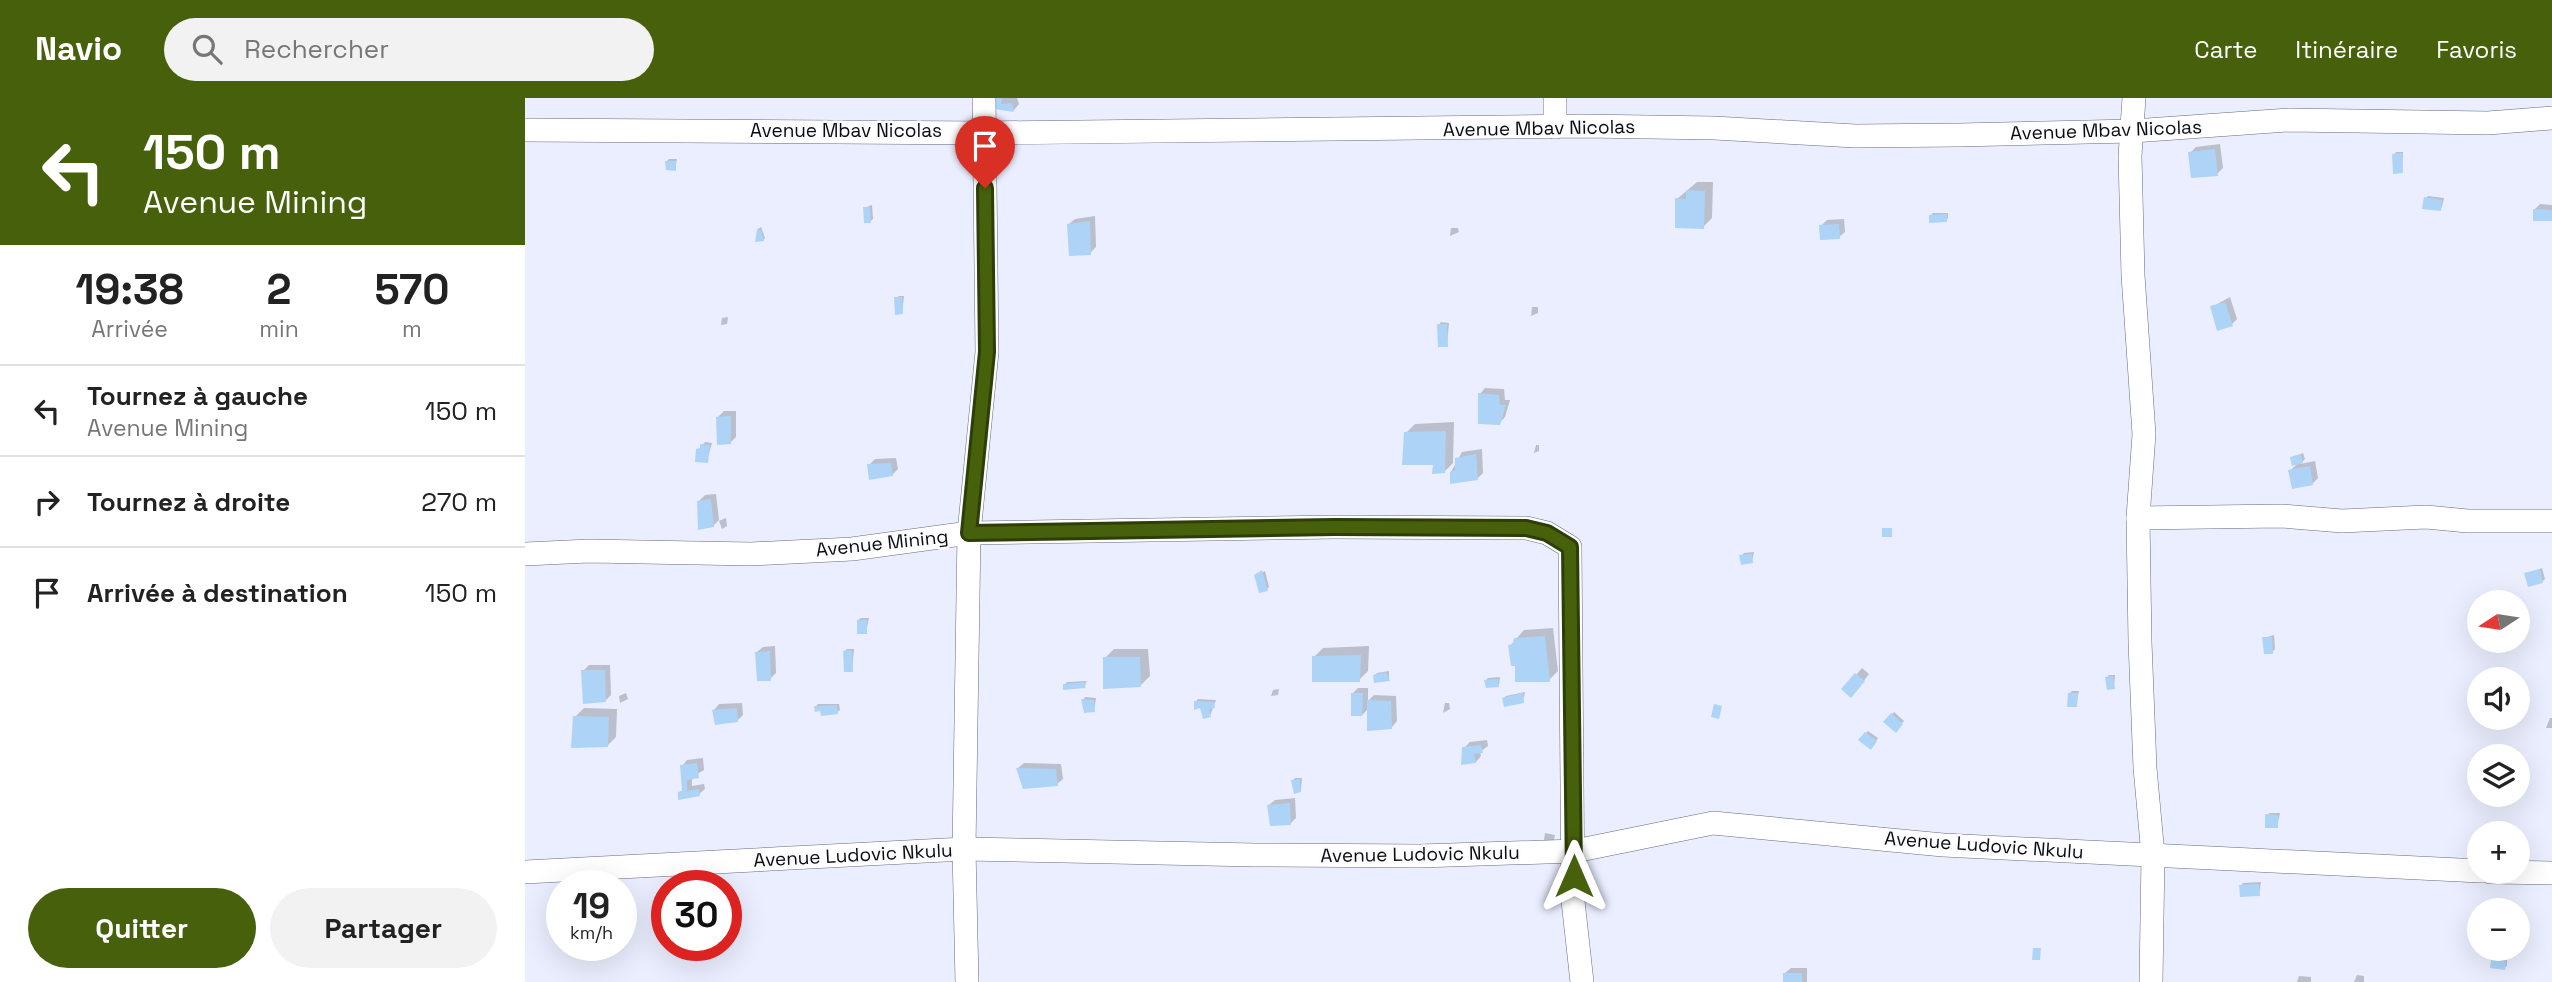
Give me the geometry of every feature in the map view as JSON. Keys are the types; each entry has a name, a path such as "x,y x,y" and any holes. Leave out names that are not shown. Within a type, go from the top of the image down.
{"street":[{"path":"967,982 964,849 969,533 987,352 984,98"},
{"path":"1555,98 1555,127"},
{"path":"2134,98 2130,156 2133,275 2144,434 2138,518 2144,754 2153,855 2151,982"},
{"name":"Avenue Mbav Nicolas","path":"525,130 984,133 1555,127 1714,128 1855,136 2133,131 2289,120 2488,123 2552,118"},
{"path":"2138,518 2281,516 2342,521 2426,517 2468,521 2552,521"},
{"name":"Avenue Mining","path":"525,554 589,551 751,554 852,549 969,533 1335,527 1526,528 1547,533 1570,547 1575,850"},
{"name":"Avenue Ludovic Nkulu","path":"525,872 964,849 1420,856 1575,850 1713,823 1943,845 2467,870"},
{"path":"1575,850 1573,901 1581,982"},
{"path":"2530,873 2552,873"}],"building":[{"path":"993,98 1002,98 1001,104 1012,103 1014,112 994,109"},
{"path":"2215,149 2218,176 2191,178 2188,152"},
{"path":"2402,153 2403,173 2393,174 2392,154"},
{"path":"665,161 676,161 676,171 666,170"},
{"path":"1686,190 1705,191 1704,229 1675,228 1675,198 1686,199"},
{"path":"2424,197 2442,200 2441,211 2422,209"},
{"path":"863,207 870,207 871,223 864,223"},
{"path":"2533,209 2552,210 2552,221 2533,221"},
{"path":"1947,214 1947,222 1929,223 1929,215"},
{"path":"1090,221 1091,255 1069,256 1067,224"},
{"path":"1839,224 1840,239 1820,240 1819,225"},
{"path":"757,229 761,230 764,241 755,242"},
{"path":"894,297 902,297 903,314 895,315"},
{"path":"2225,302 2233,326 2217,331 2210,306"},
{"path":"1437,324 1447,324 1448,347 1438,347"},
{"path":"1478,393 1499,395 1500,405 1506,405 1500,425 1478,424"},
{"path":"731,416 731,444 717,445 716,417"},
{"path":"1446,431 1445,473 1432,474 1433,465 1402,465 1404,432"},
{"path":"700,444 710,445 708,463 695,462 696,449 700,448"},
{"path":"1476,454 1478,480 1450,484 1450,472 1455,470 1455,458"},
{"path":"2301,454 2303,463 2292,466 2290,457"},
{"path":"891,463 893,476 869,480 867,464"},
{"path":"2310,466 2313,485 2292,489 2288,470"},
{"path":"711,499 714,527 698,530 697,501"},
{"path":"1882,528 1892,528 1892,537 1882,537"},
{"path":"1752,554 1753,563 1741,565 1739,555"},
{"path":"2540,569 2543,583 2528,587 2524,573"},
{"path":"1262,570 1268,591 1259,593 1254,575"},
{"path":"857,620 867,620 867,634 857,634"},
{"path":"1545,636 1550,682 1515,682 1515,666 1511,666 1508,645 1513,644 1514,638"},
{"path":"2262,637 2272,637 2273,654 2264,654"},
{"path":"852,650 853,672 844,672 843,651"},
{"path":"770,651 771,681 757,681 755,652"},
{"path":"1361,655 1360,682 1312,682 1312,656"},
{"path":"1103,657 1140,657 1141,687 1103,689"},
{"path":"581,670 605,670 606,702 583,704"},
{"path":"1386,672 1390,681 1374,683 1373,675"},
{"path":"1855,673 1865,681 1851,698 1841,689"},
{"path":"2113,676 2115,689 2107,690 2105,677"},
{"path":"1498,679 1499,687 1486,688 1484,680"},
{"path":"1086,682 1085,688 1063,690 1063,684"},
{"path":"1351,693 1363,693 1362,716 1351,716"},
{"path":"1523,693 1524,703 1504,707 1502,698"},
{"path":"2068,693 2078,693 2077,707 2067,707"},
{"path":"1081,699 1094,700 1095,712 1084,713"},
{"path":"1367,700 1391,701 1392,729 1367,731"},
{"path":"1194,701 1214,702 1215,708 1209,709 1211,717 1203,719 1200,708 1194,710"},
{"path":"1714,704 1722,706 1719,719 1711,717"},
{"path":"837,705 838,714 821,716 820,711 815,712 814,706"},
{"path":"737,708 738,722 715,725 712,710"},
{"path":"1891,713 1903,724 1896,733 1883,722"},
{"path":"573,716 609,717 608,747 571,748"},
{"path":"1865,732 1877,741 1871,750 1858,740"},
{"path":"1481,745 1483,753 1474,754 1476,763 1461,765 1462,747"},
{"path":"697,763 699,778 687,780 687,791 699,789 700,796 678,800 678,792 682,791 680,765"},
{"path":"1016,768 1056,769 1058,786 1023,789"},
{"path":"1300,779 1301,792 1294,794 1291,780"},
{"path":"1290,803 1291,825 1270,826 1267,805"},
{"path":"2265,814 2278,815 2278,828 2265,828"},
{"path":"2259,884 2260,896 2240,897 2239,885"},
{"path":"2033,948 2041,948 2040,960 2032,960"},
{"path":"2491,961 2506,961 2505,970 2490,968"},
{"path":"1783,973 1802,973 1802,982 1783,982"}],"route":[{"path":"985,188 987,352 969,533 1173,532 1335,527 1496,530 1526,528 1547,533 1570,547 1574,876"}]}
